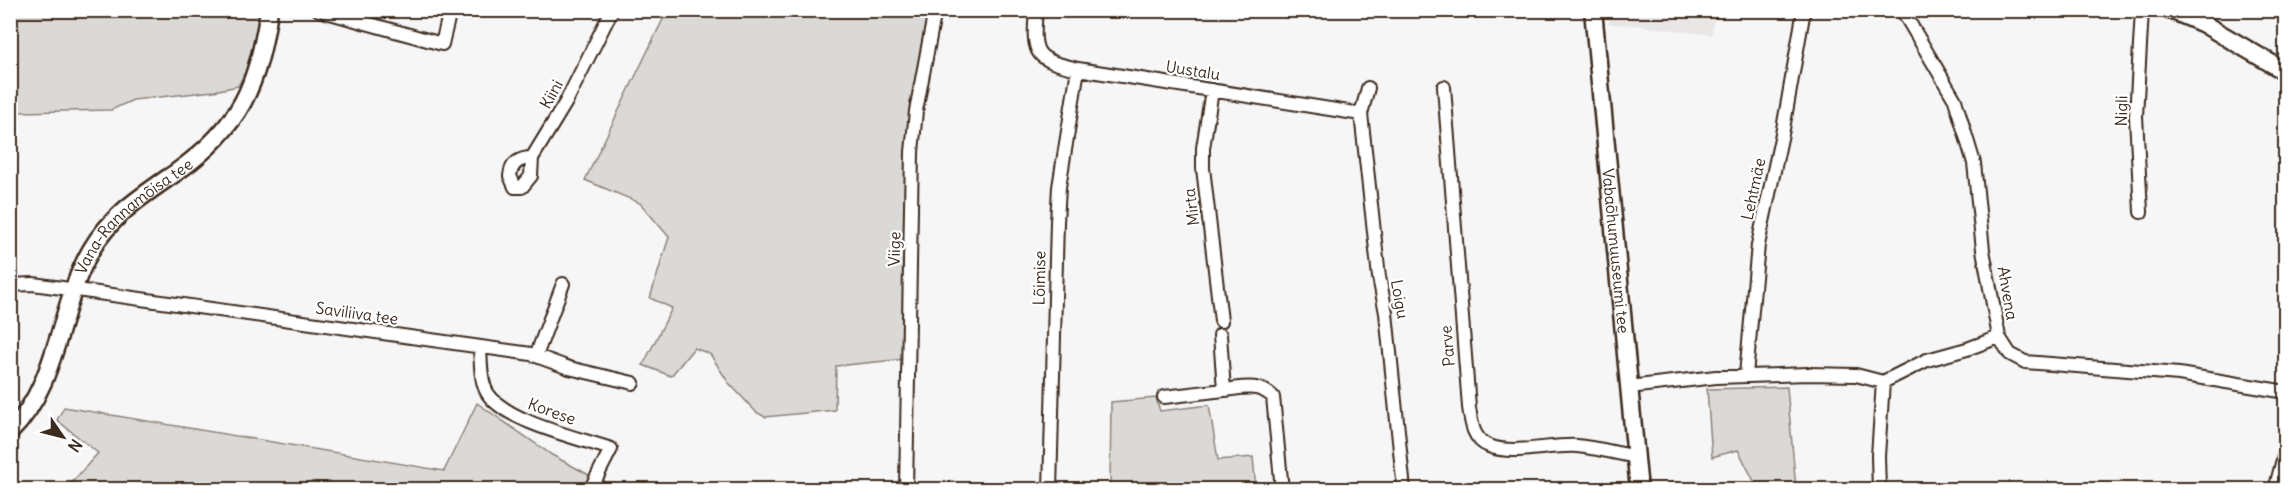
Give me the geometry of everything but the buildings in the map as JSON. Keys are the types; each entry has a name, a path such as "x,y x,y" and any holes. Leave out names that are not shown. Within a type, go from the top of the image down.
{"street":[{"name":"Vana-Rannamõisa tee","path":"10,432 28,411 38,394 73,289 92,248 115,218 128,206 206,150 233,119 246,98 256,75 269,10"},
{"path":"319,10 442,44 448,19"},
{"name":"Kiini","path":"532,158 522,159 513,165 511,180 518,188 524,185 531,176 532,158 566,102 612,10"},
{"name":"Viige","path":"906,489 912,152 916,111 935,10"},
{"name":"Uustalu","path":"1036,10 1034,34 1038,53 1050,62 1078,69 1361,114"},
{"name":"Vabaõhumuuseumi tee","path":"1593,10 1639,489"},
{"name":"Lehtmäe","path":"1746,375 1758,245 1783,129 1804,10"},
{"name":"Ahvena","path":"1902,10 1955,100 1974,163 1983,250 1999,337 2010,354 2025,362 2179,374 2286,392"},
{"name":"Nigli","path":"2141,212 2136,116 2142,10"},
{"path":"2172,10 2202,23 2286,72"},
{"name":"Lõimise","path":"1050,489 1059,187 1078,69"},
{"name":"Parve","path":"1444,87 1472,427 1478,438 1489,446 1505,449 1575,446 1636,457"},
{"path":"1361,114 1368,88"},
{"name":"Mirta","path":"1212,90 1203,148 1203,168 1221,321"},
{"name":"Loigu","path":"1361,114 1379,277 1386,313 1404,489"},
{"name":"Saviliiva tee","path":"10,285 33,284 73,289 536,356 569,368 633,383"},
{"path":"536,356 563,284"},
{"path":"1220,335 1224,390"},
{"path":"1629,387 1746,375 1856,375 1882,382 1927,360 1999,337"},
{"name":"Korese","path":"480,348 484,384 488,393 507,410 530,422 611,449 590,489"},
{"path":"1879,489 1878,456 1882,382"},
{"path":"1164,397 1258,387 1266,390 1273,398 1282,489"},
{"path":"2275,489 2283,467 2286,448"}],"shaded area":[{"path":"11,11 260,11 249,65 238,86 133,100 111,110 11,112"},
{"path":"667,11 931,11 919,78 905,359 836,366 835,410 765,417 756,412 728,382 710,354 694,348 671,376 643,365 672,308 650,298 669,237 640,203 585,180"},
{"path":"1610,11 1715,11 1712,35 1609,24"},
{"path":"1787,387 1796,489 1758,489 1738,450 1712,457 1707,389"},
{"path":"1156,398 1160,411 1209,405 1218,460 1253,457 1256,489 1110,489 1111,402"},
{"path":"477,403 552,455 615,489 66,489 98,453 57,420 64,407 444,471"}]}
